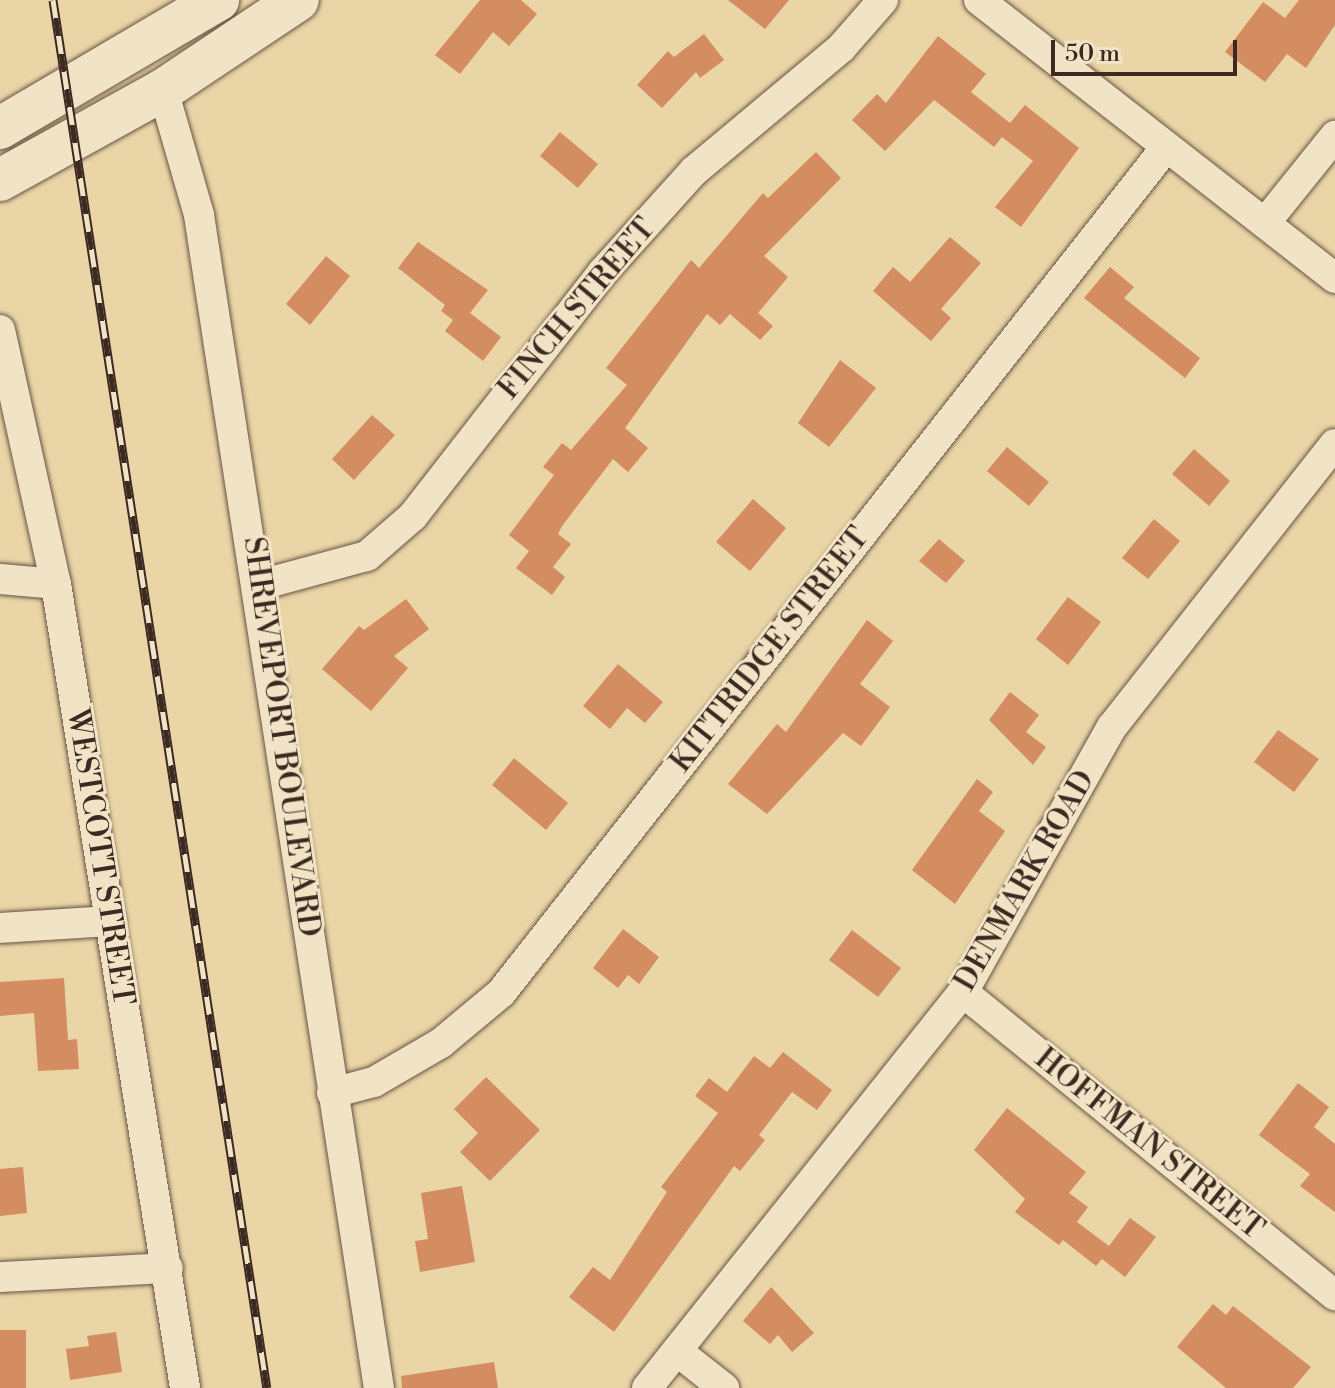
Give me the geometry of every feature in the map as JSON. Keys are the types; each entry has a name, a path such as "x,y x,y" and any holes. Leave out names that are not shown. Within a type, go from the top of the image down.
{"main road":[{"path":"0,128 218,0"},
{"path":"0,180 163,90 298,0"}],"street":[{"name":"FINCH STREET","path":"260,585 367,556 413,516 603,272 694,171 841,48 883,0"},
{"path":"979,0 1163,151 1265,223 1335,278"},
{"name":"SHREVEPORT BOULEVARD","path":"163,90 192,176 260,585 332,1093 379,1388"},
{"path":"1265,223 1335,136"},
{"name":"KITTRIDGE STREET","path":"332,1093 374,1082 427,1051 501,993 1163,151"},
{"name":"WESTCOTT STREET","path":"0,330 56,584 185,1388"},
{"name":"DENMARK ROAD","path":"647,1388 963,992 1112,727 1335,444"},
{"path":"0,579 56,584"},
{"path":"0,928 111,921"},
{"name":"HOFFMAN STREET","path":"963,992 1335,1295"},
{"path":"0,1277 168,1268"},
{"path":"677,1351 724,1388"}],"building":[{"path":"480,0 521,0 537,14 509,46 493,32 460,74 435,55"},
{"path":"728,0 789,0 765,29"},
{"path":"1299,0 1335,0 1335,25 1306,68 1287,54 1265,82 1225,52 1263,2 1285,18"},
{"path":"704,34 724,60 700,78 696,72 662,108 637,85 668,51 674,57"},
{"path":"938,36 986,74 971,92 1010,123 1025,105 1079,148 1021,227 995,207 1033,161 1002,137 994,147 934,100 885,151 852,120 877,94 886,103"},
{"path":"560,132 598,164 578,188 540,156"},
{"path":"816,152 841,178 764,256 788,277 758,313 773,326 760,340 730,314 720,325 707,314 625,428 648,448 628,472 613,459 562,526 558,534 571,544 553,567 565,577 552,595 516,568 529,551 509,535 554,475 543,467 562,443 571,450 627,385 606,368 691,260 699,268 763,193 768,198"},
{"path":"950,237 981,263 941,309 951,318 931,341 873,291 893,267 910,282"},
{"path":"418,242 488,290 470,313 501,337 483,361 445,331 453,320 441,311 445,305 398,268"},
{"path":"326,256 350,276 310,325 286,304"},
{"path":"1110,267 1134,287 1124,298 1200,358 1185,378 1084,298"},
{"path":"840,360 876,388 829,447 798,423"},
{"path":"372,415 395,435 354,480 332,459"},
{"path":"1007,447 1049,482 1029,506 987,471"},
{"path":"1194,449 1230,481 1209,506 1172,474"},
{"path":"753,499 786,528 750,571 716,542"},
{"path":"1154,519 1180,541 1148,579 1122,558"},
{"path":"939,539 965,561 946,583 919,561"},
{"path":"1068,597 1101,622 1068,665 1036,639"},
{"path":"406,599 429,629 394,656 408,668 371,711 322,669 359,626 364,630"},
{"path":"867,620 893,641 860,684 890,707 861,746 843,733 767,814 728,784 777,724 786,732"},
{"path":"618,664 663,702 645,723 627,708 610,729 583,706"},
{"path":"1010,692 1039,715 1026,732 1046,747 1033,765 989,720"},
{"path":"1278,730 1319,759 1294,792 1254,762"},
{"path":"514,758 568,803 546,830 492,785"},
{"path":"977,779 993,792 979,811 1005,831 955,904 912,870"},
{"path":"623,929 659,957 639,984 628,975 618,988 593,968"},
{"path":"852,930 901,968 878,997 829,960"},
{"path":"64,978 68,1040 77,1039 79,1069 38,1071 34,1013 0,1016 0,982"},
{"path":"783,1052 832,1090 817,1110 792,1092 759,1135 765,1140 740,1171 734,1166 614,1332 569,1297 593,1267 610,1280 667,1192 661,1187 718,1113 695,1096 709,1078 727,1092 754,1056 770,1068"},
{"path":"486,1077 540,1130 490,1181 460,1152 478,1133 454,1109"},
{"path":"1298,1083 1329,1107 1314,1127 1335,1144 1335,1212 1300,1186 1310,1174 1259,1135"},
{"path":"1007,1108 1086,1172 1069,1193 1088,1207 1077,1222 1109,1246 1130,1218 1156,1237 1125,1277 1102,1259 1096,1266 1063,1240 1059,1245 1015,1212 1025,1199 974,1150"},
{"path":"23,1167 27,1213 0,1216 0,1169"},
{"path":"462,1186 475,1262 420,1272 415,1241 428,1239 421,1193"},
{"path":"771,1287 814,1333 792,1352 778,1335 770,1344 743,1321"},
{"path":"1213,1304 1226,1315 1233,1306 1311,1367 1293,1388 1226,1388 1177,1347"},
{"path":"0,1330 26,1330 26,1388 0,1388"},
{"path":"116,1332 122,1372 70,1380 66,1349 89,1346 87,1336"},
{"path":"494,1362 498,1388 402,1388 401,1376"}],"railway":[{"path":"53,0 267,1388"}]}
